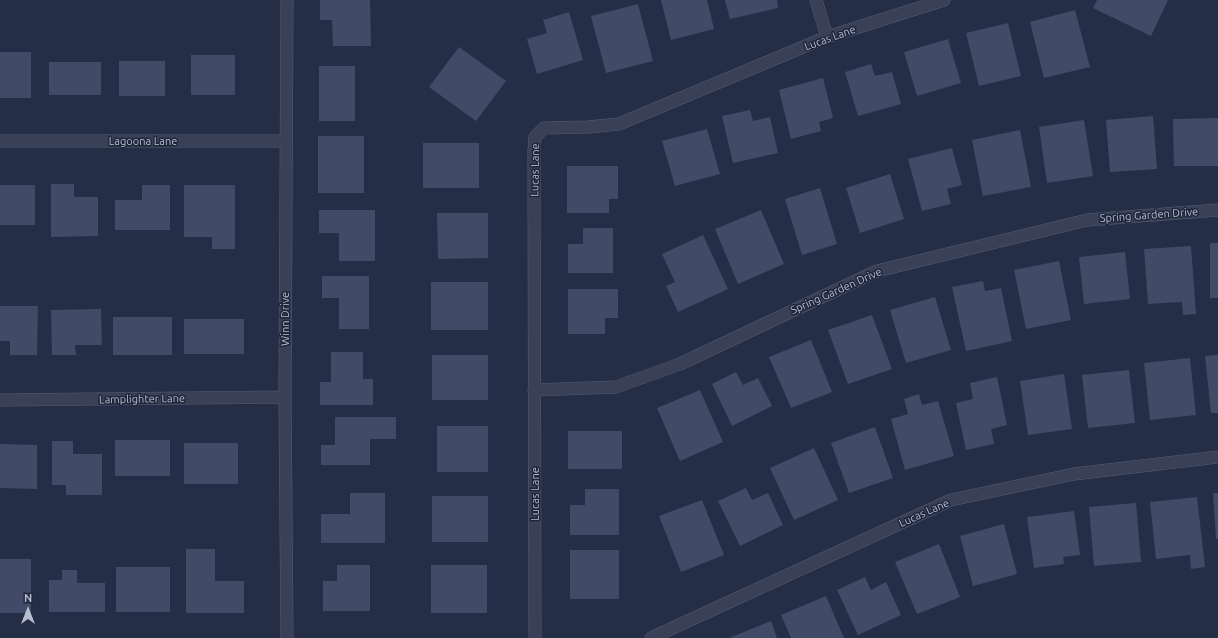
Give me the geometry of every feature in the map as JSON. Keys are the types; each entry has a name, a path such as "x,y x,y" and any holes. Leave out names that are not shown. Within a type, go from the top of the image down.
{"street":[{"name":"Winn Drive","path":"287,0 285,397 287,638"},
{"path":"816,0 827,37"},
{"name":"Lucas Lane","path":"535,638 535,137 544,128 588,127 618,124 827,37 944,0"},
{"name":"Lagoona Lane","path":"0,141 286,141"},
{"name":"Spring Garden Drive","path":"534,390 616,387 680,364 877,271 1087,220 1218,210"},
{"name":"Lamplighter Lane","path":"0,400 285,397"},
{"name":"Lucas Lane","path":"652,638 951,500 1074,474 1218,457"}],"building":[{"path":"320,0 370,0 371,46 333,46 332,20 320,20"},
{"path":"661,0 707,0 714,29 671,40"},
{"path":"725,0 777,0 778,8 730,19"},
{"path":"1097,0 1168,0 1151,36 1093,8"},
{"path":"638,4 653,61 606,73 591,16"},
{"path":"1075,10 1090,67 1044,78 1030,22"},
{"path":"569,12 583,60 537,74 527,39 547,33 543,20"},
{"path":"1008,23 1021,76 979,86 966,33"},
{"path":"948,39 961,83 917,96 904,52"},
{"path":"459,47 506,81 476,121 429,87"},
{"path":"0,52 31,52 31,98 0,98"},
{"path":"191,55 235,55 235,95 191,95"},
{"path":"119,61 165,61 165,96 119,96"},
{"path":"49,62 101,62 101,95 49,95"},
{"path":"871,64 875,76 892,72 901,104 858,116 845,72"},
{"path":"319,66 355,66 355,121 319,121"},
{"path":"823,78 833,118 819,122 821,131 791,139 779,90"},
{"path":"750,110 753,121 770,117 778,153 733,163 722,116"},
{"path":"1153,116 1157,169 1110,172 1106,120"},
{"path":"1218,118 1218,166 1174,166 1173,119"},
{"path":"1084,120 1093,176 1047,183 1039,127"},
{"path":"707,129 720,174 675,186 662,141"},
{"path":"1020,130 1031,187 983,196 972,140"},
{"path":"318,136 364,136 364,193 318,193"},
{"path":"423,143 479,143 479,188 423,188"},
{"path":"952,148 962,185 947,189 951,204 922,211 908,159"},
{"path":"567,166 618,166 618,199 609,199 609,213 567,213"},
{"path":"890,174 904,219 860,233 846,188"},
{"path":"51,184 74,184 74,197 98,197 98,236 51,237"},
{"path":"0,185 35,185 35,225 0,225"},
{"path":"142,185 170,185 170,230 115,230 115,200 142,200"},
{"path":"184,185 235,185 235,249 212,249 212,237 184,237"},
{"path":"820,188 837,244 802,255 785,199"},
{"path":"319,210 375,210 375,261 339,261 339,233 319,233"},
{"path":"761,210 784,264 738,284 715,229"},
{"path":"437,213 488,213 488,258 438,259"},
{"path":"583,228 613,228 613,273 568,273 568,244 583,244"},
{"path":"703,235 728,289 678,312 666,286 675,282 662,254"},
{"path":"1210,243 1218,243 1218,298 1210,298"},
{"path":"1191,246 1196,314 1183,315 1182,302 1148,304 1144,249"},
{"path":"1125,252 1130,299 1084,304 1079,257"},
{"path":"1059,261 1071,320 1026,329 1014,270"},
{"path":"322,276 369,276 369,329 339,329 339,298 322,298"},
{"path":"983,281 985,291 1001,288 1012,341 966,351 952,287"},
{"path":"431,282 488,282 488,330 431,330"},
{"path":"568,289 618,289 618,318 605,318 605,334 568,334"},
{"path":"935,297 951,350 906,363 890,310"},
{"path":"0,306 38,306 37,355 10,355 10,341 0,341"},
{"path":"101,309 102,345 75,345 76,355 52,355 51,310"},
{"path":"872,315 892,369 848,384 828,330"},
{"path":"113,317 172,317 172,355 113,355"},
{"path":"184,319 244,319 244,354 184,354"},
{"path":"811,340 832,392 791,408 769,357"},
{"path":"331,352 363,352 363,379 373,379 373,405 320,405 320,382 331,382"},
{"path":"432,355 488,355 488,400 432,400"},
{"path":"1218,355 1218,413 1211,413 1205,356"},
{"path":"1190,358 1196,415 1150,420 1144,363"},
{"path":"1129,370 1135,423 1088,428 1082,375"},
{"path":"736,372 743,385 758,378 772,406 732,426 712,384"},
{"path":"1064,374 1072,429 1028,435 1020,381"},
{"path":"997,377 1007,425 991,429 994,444 966,450 956,403 973,399 970,383"},
{"path":"700,390 723,442 680,461 657,408"},
{"path":"919,394 922,405 938,401 954,456 905,470 891,419 908,414 904,399"},
{"path":"335,417 396,417 396,439 370,439 370,465 321,465 321,445 335,445"},
{"path":"437,426 488,426 488,472 437,472"},
{"path":"875,427 893,478 849,493 831,443"},
{"path":"568,431 622,431 622,469 568,469"},
{"path":"115,440 170,440 170,476 115,476"},
{"path":"52,441 73,441 73,454 102,454 102,495 66,495 66,485 52,485"},
{"path":"184,443 238,443 238,484 184,484"},
{"path":"0,444 37,445 37,489 0,488"},
{"path":"814,448 838,500 794,520 770,468"},
{"path":"746,488 752,500 768,493 783,525 740,546 718,501"},
{"path":"585,489 619,489 619,535 570,535 570,505 585,505"},
{"path":"350,493 385,493 385,543 321,543 321,514 350,514"},
{"path":"1213,493 1218,493 1218,539 1216,539"},
{"path":"432,496 488,496 488,542 432,542"},
{"path":"1197,497 1205,567 1191,569 1190,555 1156,559 1150,502"},
{"path":"702,500 724,555 681,572 659,516"},
{"path":"1136,503 1141,562 1094,566 1089,507"},
{"path":"1074,511 1080,555 1063,557 1064,564 1034,568 1027,517"},
{"path":"1004,524 1017,574 973,586 960,536"},
{"path":"939,544 960,597 917,614 895,562"},
{"path":"186,549 215,549 215,581 244,581 244,613 186,613"},
{"path":"570,550 619,550 619,599 570,599"},
{"path":"0,559 31,559 31,613 0,613"},
{"path":"337,565 370,565 370,611 323,611 323,581 337,581"},
{"path":"431,565 487,565 487,613 431,613"},
{"path":"116,567 170,567 170,612 116,612"},
{"path":"62,570 77,570 77,583 105,583 105,612 49,612 49,580 62,580"},
{"path":"865,577 871,590 886,582 901,615 858,635 837,590"},
{"path":"826,596 844,638 791,638 781,615"},
{"path":"771,621 777,638 729,638"}]}
